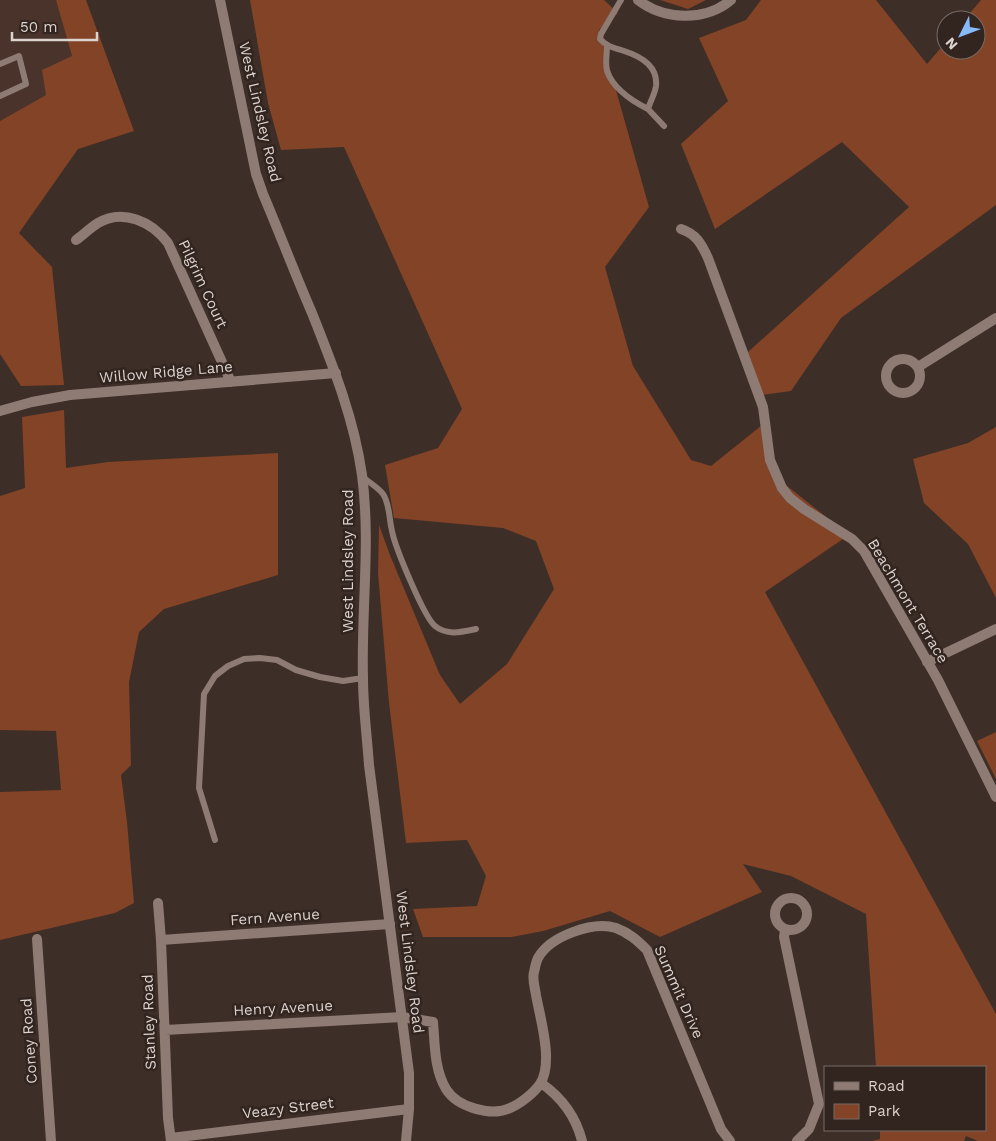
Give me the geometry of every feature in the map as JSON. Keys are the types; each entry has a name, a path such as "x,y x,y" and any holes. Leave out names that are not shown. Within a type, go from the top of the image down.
{"street":[{"name":"West Lindsley Road","path":"220,0 253,163 259,184 336,373 354,431 362,476 365,527 363,678 369,765 409,1073 410,1109 406,1141"},
{"path":"638,0 644,5 675,16 716,10 731,0"},
{"name":"Pilgrim Court","path":"76,240 98,222 116,217 135,219 157,230 168,243 231,382"},
{"name":"Beachmont Terrace","path":"681,229 690,232 700,241 711,266 763,407 770,460 782,488 790,498 804,509 852,539 864,551 927,662 996,797"},
{"path":"918,367 996,318"},
{"name":"Willow Ridge Lane","path":"0,411 32,402 70,395 336,373"},
{"path":"927,662 996,629"},
{"name":"Stanley Road","path":"158,903 171,1139"},
{"name":"Fern Avenue","path":"161,940 390,924"},
{"name":"Summit Drive","path":"541,1083 547,1060 533,975 538,957 549,946 569,932 591,927 614,928 632,936 647,950 721,1129 730,1141"},
{"path":"785,929 784,937 819,1104 809,1129 797,1141"},
{"name":"Coney Road","path":"38,939 51,1141"},
{"path":"402,1017 433,1022 438,1071 447,1090 462,1104 484,1112 510,1108 541,1083 552,1091 571,1113 582,1141"},
{"name":"Henry Avenue","path":"164,1030 402,1017"},
{"name":"Veazy Street","path":"171,1139 410,1109"}],"lane":[{"path":"621,0 600,39 607,46 641,57 650,66 656,78 656,86 648,109"},
{"path":"607,46 606,62 608,72 618,88 635,103 648,109 664,126"},
{"path":"0,64 19,56 26,84 0,96"},
{"path":"362,476 383,494 394,540 426,614 434,626 444,631 457,633 476,630"},
{"path":"215,840 199,788 204,694 215,676 228,666 244,659 260,658 277,660 296,670 320,677 343,681 363,678"}],"shaded area":[{"path":"0,0 56,0 72,56 46,95 0,121"}],"green space":[{"path":"56,0 86,0 134,131 78,149 19,233 52,267 64,385 21,386 0,354 0,121 46,95 42,70 72,56"},
{"path":"250,0 604,0 618,13 599,30 649,207 605,267 633,366 691,460 711,466 766,422 777,478 849,535 765,592 996,1014 996,1141 978,1141 966,1136 964,1141 872,1141 880,1139 880,1131 986,1131 986,1066 876,1066 866,914 791,876 743,864 762,892 660,937 610,911 543,931 512,937 423,937 413,909 477,906 486,876 467,840 406,843 389,703 378,573 379,525 440,675 460,704 507,664 554,589 536,541 503,528 394,518 385,465 438,448 462,409 344,147 281,150 268,103"},
{"path":"660,0 706,0 688,9"},
{"path":"761,0 876,0 927,64 936,54 936,60 986,60 986,10 972,10 981,0 996,0 996,205 841,318 791,391 762,395 748,352 909,207 842,142 715,229 681,144 728,101 699,38 746,20"},
{"path":"64,410 66,468 108,462 278,453 278,575 164,609 139,632 129,682 131,765 121,775 134,903 115,913 0,940 0,792 61,790 56,731 0,730 0,496 25,488 22,417"},
{"path":"996,427 996,598 968,544 924,503 913,459 968,443"},
{"path":"996,732 996,779 977,741"}]}
